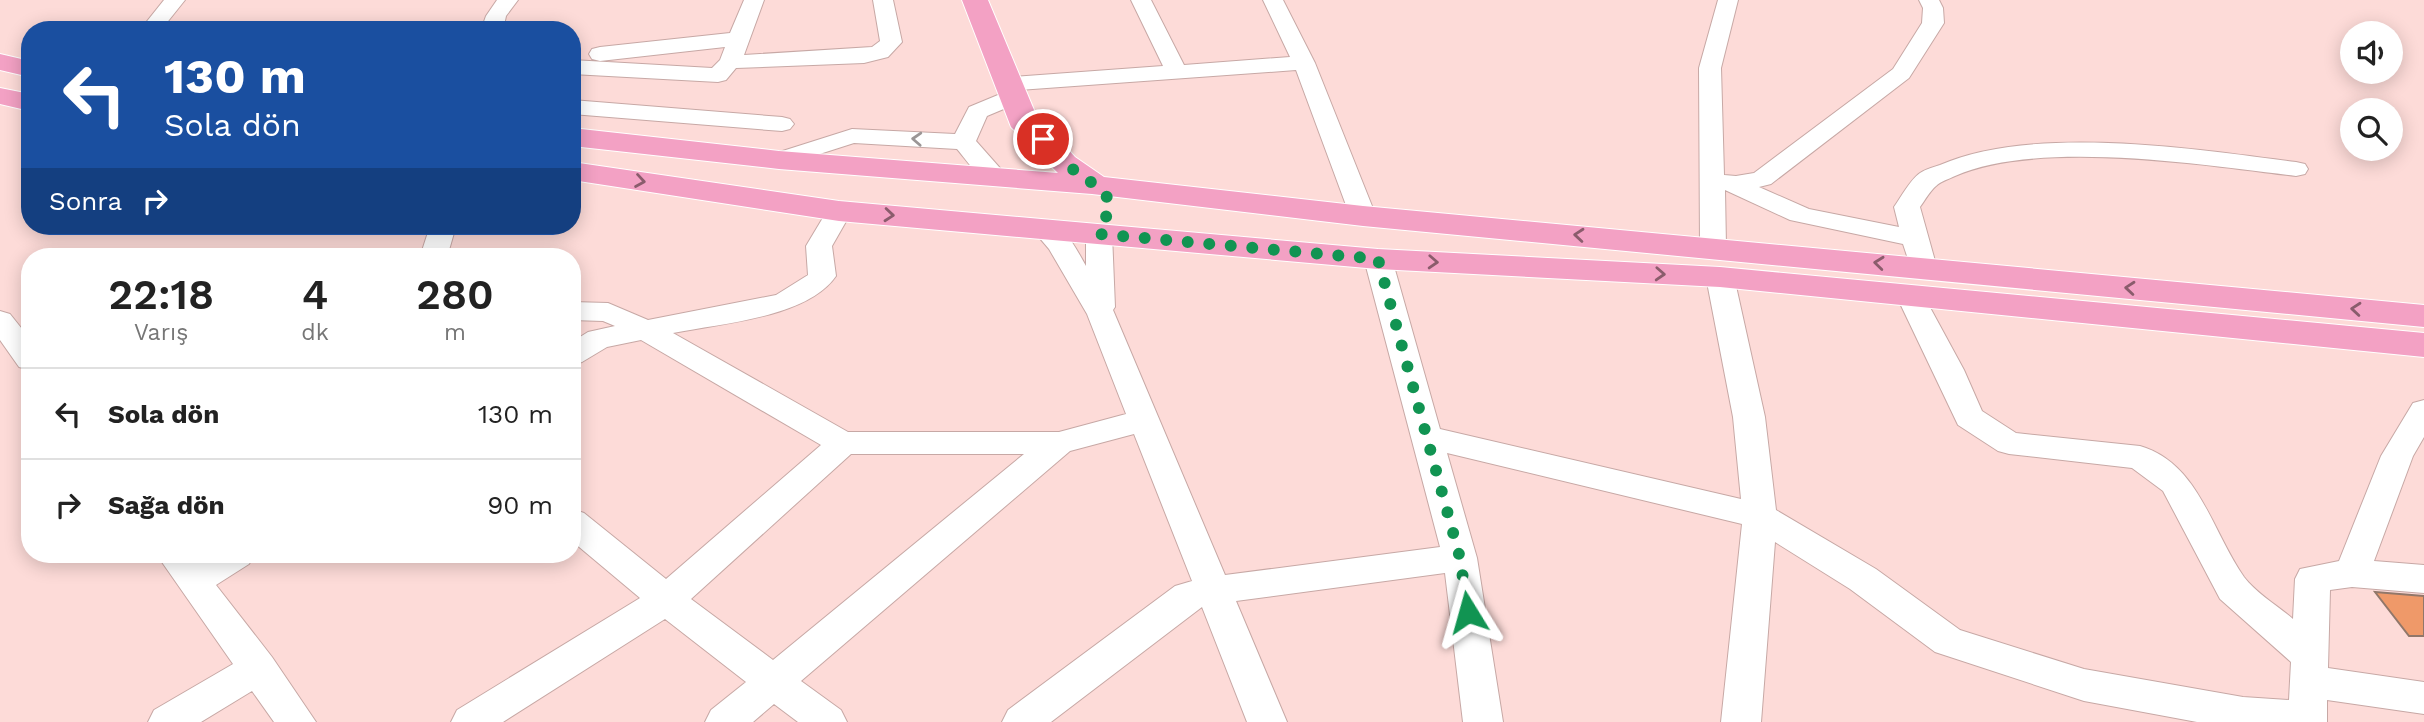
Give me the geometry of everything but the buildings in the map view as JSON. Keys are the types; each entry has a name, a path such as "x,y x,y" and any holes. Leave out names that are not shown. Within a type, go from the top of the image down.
{"main road":[{"path":"975,0 1026,127 1043,139 1064,163 1095,185 1109,199 1110,207 1099,234"},
{"path":"0,62 21,67"},
{"path":"0,96 21,101"},
{"path":"1026,127 1019,141 1029,179 1033,213 1045,229"},
{"path":"581,138 779,160 1095,185 1363,216 1716,262"},
{"path":"581,172 839,211 1378,259 1916,267 2424,316"},
{"path":"1916,267 2424,345"}],"street":[{"path":"158,21 175,0"},
{"path":"495,21 508,0"},
{"path":"581,67 718,75 730,62 754,0"},
{"path":"730,62 864,56 880,52 891,42 883,0"},
{"path":"1141,0 1177,72"},
{"path":"1273,0 1304,63 1363,216"},
{"path":"1728,0 1710,68 1724,182 1716,262 1749,417 1760,516 1741,722"},
{"path":"1724,182 1762,178 1901,73 1933,23 1933,8 1929,0"},
{"path":"581,55 739,39"},
{"path":"964,142 977,112 1013,90 1177,72 1304,63"},
{"path":"581,108 782,124"},
{"path":"779,160 852,136 964,142 995,176"},
{"path":"2296,169 2128,151 2023,154 1969,160 1940,170 1913,191 1907,207 1916,267 1949,370 1969,417 2009,443 2140,457 2176,484 2233,589 2309,669 2424,698"},
{"path":"1724,182 1916,267"},
{"path":"581,349 598,339 783,302 800,295 814,286 822,276 819,246 839,211"},
{"path":"1045,229 1060,245 1101,314 1267,722"},
{"path":"1099,234 1101,314"},
{"path":"1378,259 1460,558 1483,722"},
{"path":"581,311 608,312 646,330 843,443 1059,443 1144,420"},
{"path":"0,320 21,348"},
{"path":"2352,573 2397,456 2424,411"},
{"path":"1427,437 1760,516 1863,579 1948,641 2084,685 2243,714 2306,720 2313,579 2352,573 2424,579"},
{"path":"471,722 666,600 843,443"},
{"path":"725,722 1059,443"},
{"path":"581,529 666,600 777,681 827,722"},
{"path":"1022,722 1188,596 1214,590 1460,558"},
{"path":"204,563 184,568 296,722"},
{"path":"167,722 259,668"}],"route":[{"path":"1043,139 1064,163 1104,192 1109,199 1110,207 1099,234 1378,259 1460,558 1468,612"}]}
